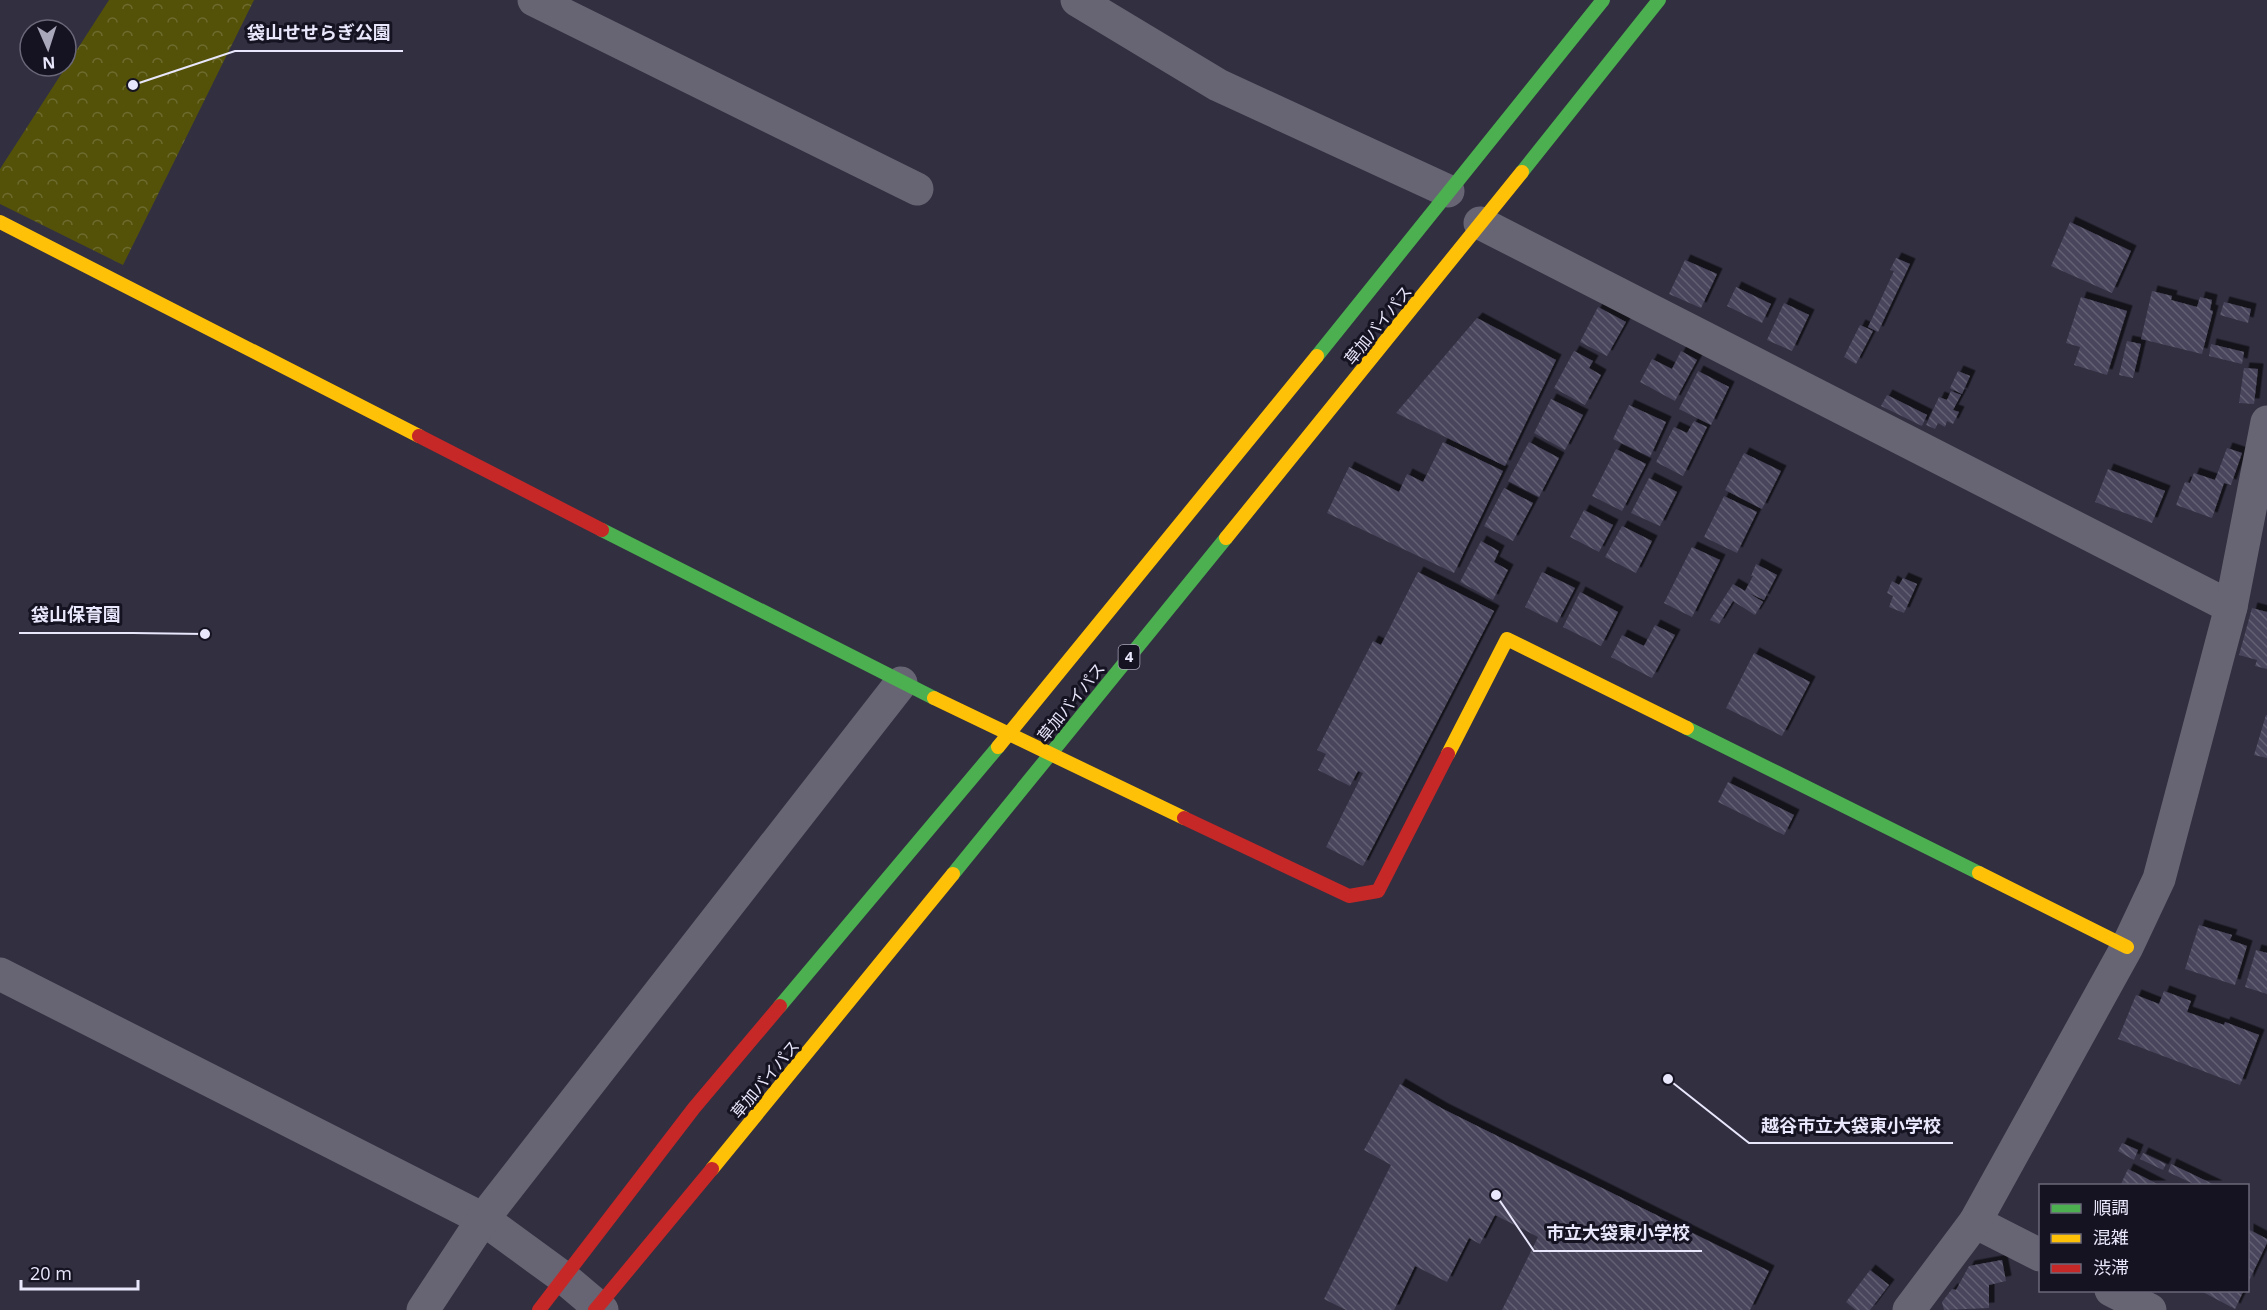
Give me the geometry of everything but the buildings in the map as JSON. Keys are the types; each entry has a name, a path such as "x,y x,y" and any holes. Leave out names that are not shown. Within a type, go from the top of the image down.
{"main road":[{"name":"草加バイパス","path":"539,1310 694,1108 1010,733 1603,0"},
{"name":"草加バイパス","path":"598,1309 862,988 1405,318 1659,0"},
{"path":"0,222 901,683 1349,896 1378,891 1507,639 2127,947"}],"street":[{"path":"534,0 917,189"},
{"path":"1077,0 1218,85 1448,191"},
{"path":"1479,223 2231,607"},
{"path":"1910,1310 1975,1222 2127,947 2159,879 2231,607 2267,422"},
{"path":"423,1310 483,1219 901,683"},
{"path":"0,974 483,1219 564,1278 598,1309"},
{"path":"1975,1222 2039,1254"},
{"path":"2115,1292 2150,1310"}],"green space":[{"path":"109,0 254,0 123,265 0,204 0,169 59,78 78,78 78,48"}],"traffic: fast":[{"path":"1317,356 1603,0"},
{"path":"1522,172 1659,0"},
{"path":"602,530 934,698"},
{"path":"953,874 1226,538"},
{"path":"1687,728 1979,873"},
{"path":"780,1006 998,747"}],"traffic: slow":[{"path":"1226,538 1522,172"},
{"path":"0,222 419,436"},
{"path":"998,747 1317,356"},
{"path":"1448,754 1507,639 1687,728"},
{"path":"934,698 1184,818"},
{"path":"1979,873 2127,947"},
{"path":"712,1169 953,874"}],"traffic: jam":[{"path":"419,436 602,530"},
{"path":"1184,818 1349,896 1378,891 1448,754"},
{"path":"539,1310 694,1108 780,1006"},
{"path":"595,1310 712,1169"}],"place":[{"name":"袋山せせらぎ公園","path":"133,85"},
{"name":"袋山保育園","path":"205,634"},
{"name":"越谷市立大袋東小学校","path":"1668,1079"},
{"name":"市立大袋東小学校","path":"1496,1195"}]}
